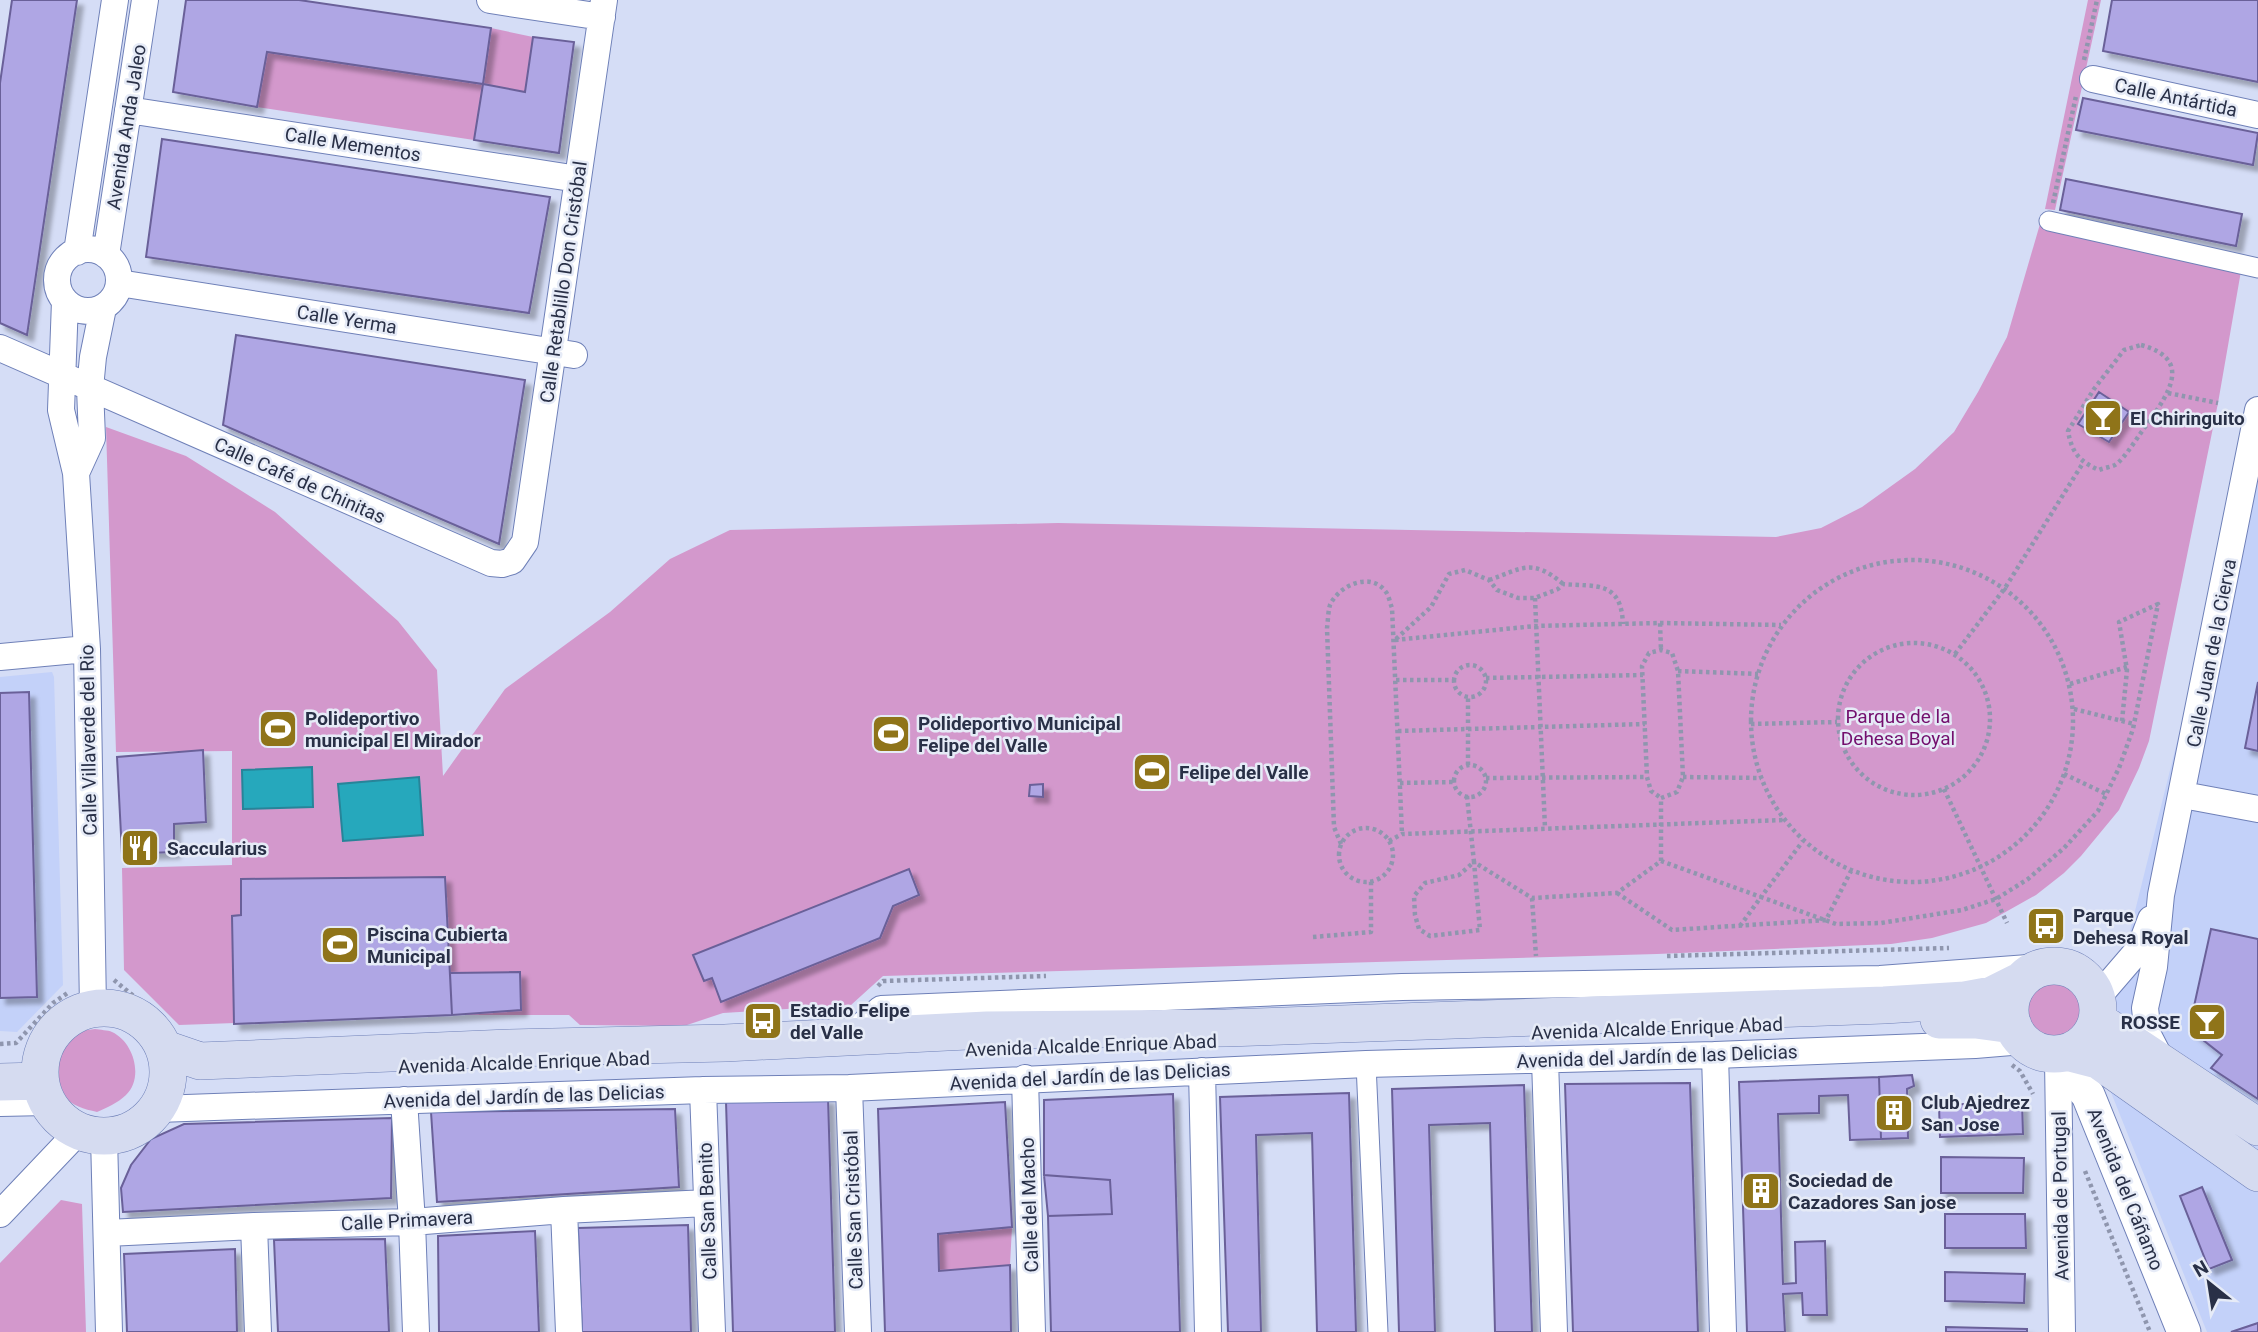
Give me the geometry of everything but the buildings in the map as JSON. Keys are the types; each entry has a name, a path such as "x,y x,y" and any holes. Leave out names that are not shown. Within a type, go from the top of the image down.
{"main road":[{"path":"2056,965 2082,975 2091,985 2097,1009 2091,1034 2080,1045 2043,1046 2010,1007 2030,975 2056,965"},
{"name":"Avenida Alcalde Enrique Abad","path":"164,1079 200,1061 509,1048 725,1043 987,1030 1226,1028 1884,1005 1965,1000 1992,995 2030,975"},
{"path":"108,1007 127,1011 143,1020 156,1033 164,1079 143,1124 125,1133 91,1134 60,1120 42,1083 45,1045 55,1029 71,1017 93,1008 108,1007"},
{"path":"2097,1009 2162,1062 2258,1127"},
{"name":"Avenida Alcalde Enrique Abad","path":"164,1079 202,1071 1500,1034 1853,1021 1973,1020 2043,1046 2098,1060 2258,1173"},
{"path":"0,1065 42,1083"},
{"path":"0,1082 42,1083"}],"street":[{"name":"Avenida Anda Jaleo","path":"77,252 115,0"},
{"name":"Avenida Anda Jaleo","path":"106,255 145,0"},
{"path":"490,0 603,9"},
{"name":"Calle Retablillo Don Cristóbal","path":"512,561 525,542 563,354 578,179 603,9"},
{"name":"Calle Antártida","path":"2084,79 2258,115"},
{"name":"Calle Mementos","path":"128,110 578,179"},
{"path":"2049,221 2258,268"},
{"path":"87,249 106,255 114,262 119,283 111,301 103,308 82,311 65,301 60,293 58,273 62,264 77,252 87,249"},
{"name":"Calle Yerma","path":"119,283 563,354"},
{"path":"0,348 61,375 65,301"},
{"path":"90,388 103,308"},
{"name":"Calle Café de Chinitas","path":"61,375 491,563 512,561"},
{"name":"Calle Villaverde del Rio","path":"61,375 61,410 76,473 87,649 93,1008"},
{"name":"Calle Villaverde del Rio","path":"76,473 92,438 90,388"},
{"name":"Calle Juan de la Cierva","path":"2161,895 2258,410"},
{"path":"0,657 87,649"},
{"path":"2183,795 2258,809"},
{"path":"2097,1009 2140,948 2161,895"},
{"path":"2161,895 2154,967 2145,1008 2148,1035 2162,1062"},
{"name":"Avenida del Jardín de las Delicias","path":"164,1079 404,1100 849,1088 1366,1064 2043,1046"},
{"name":"Avenida de Portugal","path":"2043,1046 2062,1332"},
{"name":"Avenida del Cáñamo","path":"2043,1046 2088,1095 2183,1332"},
{"path":"1714,1055 1723,1332"},
{"path":"1545,1060 1554,1332"},
{"path":"1366,1064 1378,1332"},
{"path":"1202,1071 1208,1332"},
{"name":"Calle del Macho","path":"1025,1078 1032,1332"},
{"path":"0,1103 42,1083"},
{"name":"Calle San Cristóbal","path":"849,1088 858,1332"},
{"name":"Calle San Benito","path":"703,1090 712,1332"},
{"path":"404,1100 416,1332"},
{"path":"0,1214 91,1134"},
{"path":"91,1134 107,1233 109,1332"},
{"name":"Calle Primavera","path":"107,1233 412,1222 564,1210 707,1203"},
{"path":"564,1210 569,1332"},
{"path":"254,1226 258,1332"}],"path":[{"path":"2049,221 2084,79 2097,0"},
{"path":"2141,345 2158,350 2172,367 2172,385 2168,393 2117,464 2099,470 2083,463 2070,446 2068,431 2094,389 2124,350 2141,345"},
{"path":"2168,393 2218,403"},
{"path":"1955,654 2005,588 2083,463"},
{"path":"1927,560 1968,569 2005,588 2032,611 2053,640 2070,684 2074,709 2073,746 2064,774 2046,813 2021,840 1992,862 1958,876 1923,882 1886,880 1851,871 1826,858 1803,841 1784,820 1768,795 1752,746 1752,699 1758,674 1768,648 1782,625 1811,595 1846,573 1886,561 1927,560"},
{"path":"1489,580 1519,567 1534,568 1552,575 1563,584 1599,585 1613,592 1622,607 1623,624"},
{"path":"1395,640 1431,607 1449,574 1465,570 1489,580 1497,590 1518,598 1535,598 1558,589 1563,584"},
{"path":"1341,844 1334,827 1328,628 1330,606 1339,592 1353,583 1371,582 1386,591 1392,608 1402,834"},
{"path":"1535,598 1545,828"},
{"path":"1661,861 1836,924 1881,923 1962,911 1996,899 2028,879 2064,848 2098,811 2119,768 2134,724 2158,604 2119,622 2127,667 2122,721"},
{"path":"1395,640 1535,626 1660,623 1782,625"},
{"path":"1660,623 1661,650"},
{"path":"1910,642 1933,645 1955,654 1973,670 1984,690 1990,713 1988,736 1979,758 1964,776 1944,789 1920,795 1896,793 1873,784 1854,768 1842,747 1837,722 1840,699 1850,677 1866,659 1886,648 1910,642"},
{"path":"1661,650 1672,653 1678,671 1683,777 1677,792 1661,798 1651,791 1647,777 1642,666 1649,653 1661,650"},
{"path":"1466,664 1481,668 1486,678 1485,688 1468,697 1457,691 1453,680 1458,670 1466,664"},
{"path":"2070,684 2127,667"},
{"path":"1678,671 1758,674"},
{"path":"1486,678 1643,675"},
{"path":"1396,680 1453,680"},
{"path":"1468,697 1468,765"},
{"path":"2074,709 2134,724"},
{"path":"1750,724 1837,722"},
{"path":"1398,731 1644,724"},
{"path":"1468,765 1478,767 1486,778 1479,794 1467,796 1460,793 1454,782 1459,769 1468,765"},
{"path":"2064,774 2106,794"},
{"path":"1486,778 1647,777"},
{"path":"1683,777 1761,778"},
{"path":"1400,783 1454,782"},
{"path":"1944,789 2007,923"},
{"path":"1467,796 1471,831 1474,862 1480,930 1430,936 1419,929 1414,897 1424,883 1459,875 1474,862"},
{"path":"1661,798 1661,861"},
{"path":"1389,841 1402,834 1784,820"},
{"path":"1362,828 1380,832 1389,841 1393,855 1391,864 1386,872 1371,881 1355,879 1342,868 1339,852 1346,837 1362,828"},
{"path":"1740,926 1803,841"},
{"path":"1474,862 1532,898 1617,893 1661,861"},
{"path":"1826,920 1851,871"},
{"path":"1313,937 1371,932 1371,881"},
{"path":"1617,893 1672,930 1826,920"},
{"path":"1532,898 1536,956"}],"shaded area":[{"path":"2258,416 2258,1332 2207,1332 2098,1060"},
{"path":"52,672 63,985 17,1032 0,1031 0,677"},
{"path":"312,767 313,807 243,809 242,770"},
{"path":"419,777 423,835 343,841 338,784"}],"green space":[{"path":"2088,0 2101,0 2055,210 2045,209"},
{"path":"491,28 533,37 525,92 474,140 257,107 267,52 483,84"},
{"name":"Parque de la Dehesa Boyal","path":"2040,224 2241,271 2218,403 2149,741 2139,768 2119,810 2081,856 2036,895 1986,923 1932,938 1891,944 1657,954 883,976 851,1005 723,1013 684,1026 580,1025 569,1015 452,1015 179,1025 124,970 122,868 232,865 232,751 116,752 106,427 186,456 275,512 398,621 437,670 443,776 505,689 610,612 670,559 730,530 1058,523 1776,537 1821,528 1862,507 1915,469 1954,432 2007,337"},
{"path":"2051,978 2073,987 2082,1009 2073,1031 2051,1040 2029,1031 2020,1009 2029,987"},
{"path":"79,1031 110,1031 120,1037 131,1052 135,1070 131,1088 126,1095 97,1112 67,1099 58,1087 54,1069 64,1042"},
{"path":"61,1200 82,1204 86,1332 0,1332 0,1263"},
{"path":"1012,1227 1010,1265 939,1271 938,1234"}],"place":[{"name":"El Chiringuito","path":"2103,418"},
{"name":"Polideportivo municipal El Mirador","path":"278,729"},
{"name":"Polideportivo Municipal Felipe del Valle","path":"891,734"},
{"name":"Felipe del Valle","path":"1152,772"},
{"name":"Saccularius","path":"140,848"},
{"name":"Parque Dehesa Royal","path":"2046,926"},
{"name":"Piscina Cubierta Municipal","path":"340,945"},
{"name":"Estadio Felipe del Valle","path":"763,1021"},
{"name":"ROSSE","path":"2207,1022"},
{"name":"Club Ajedrez San Jose","path":"1894,1113"},
{"name":"Sociedad de Cazadores San jose","path":"1761,1191"}]}
